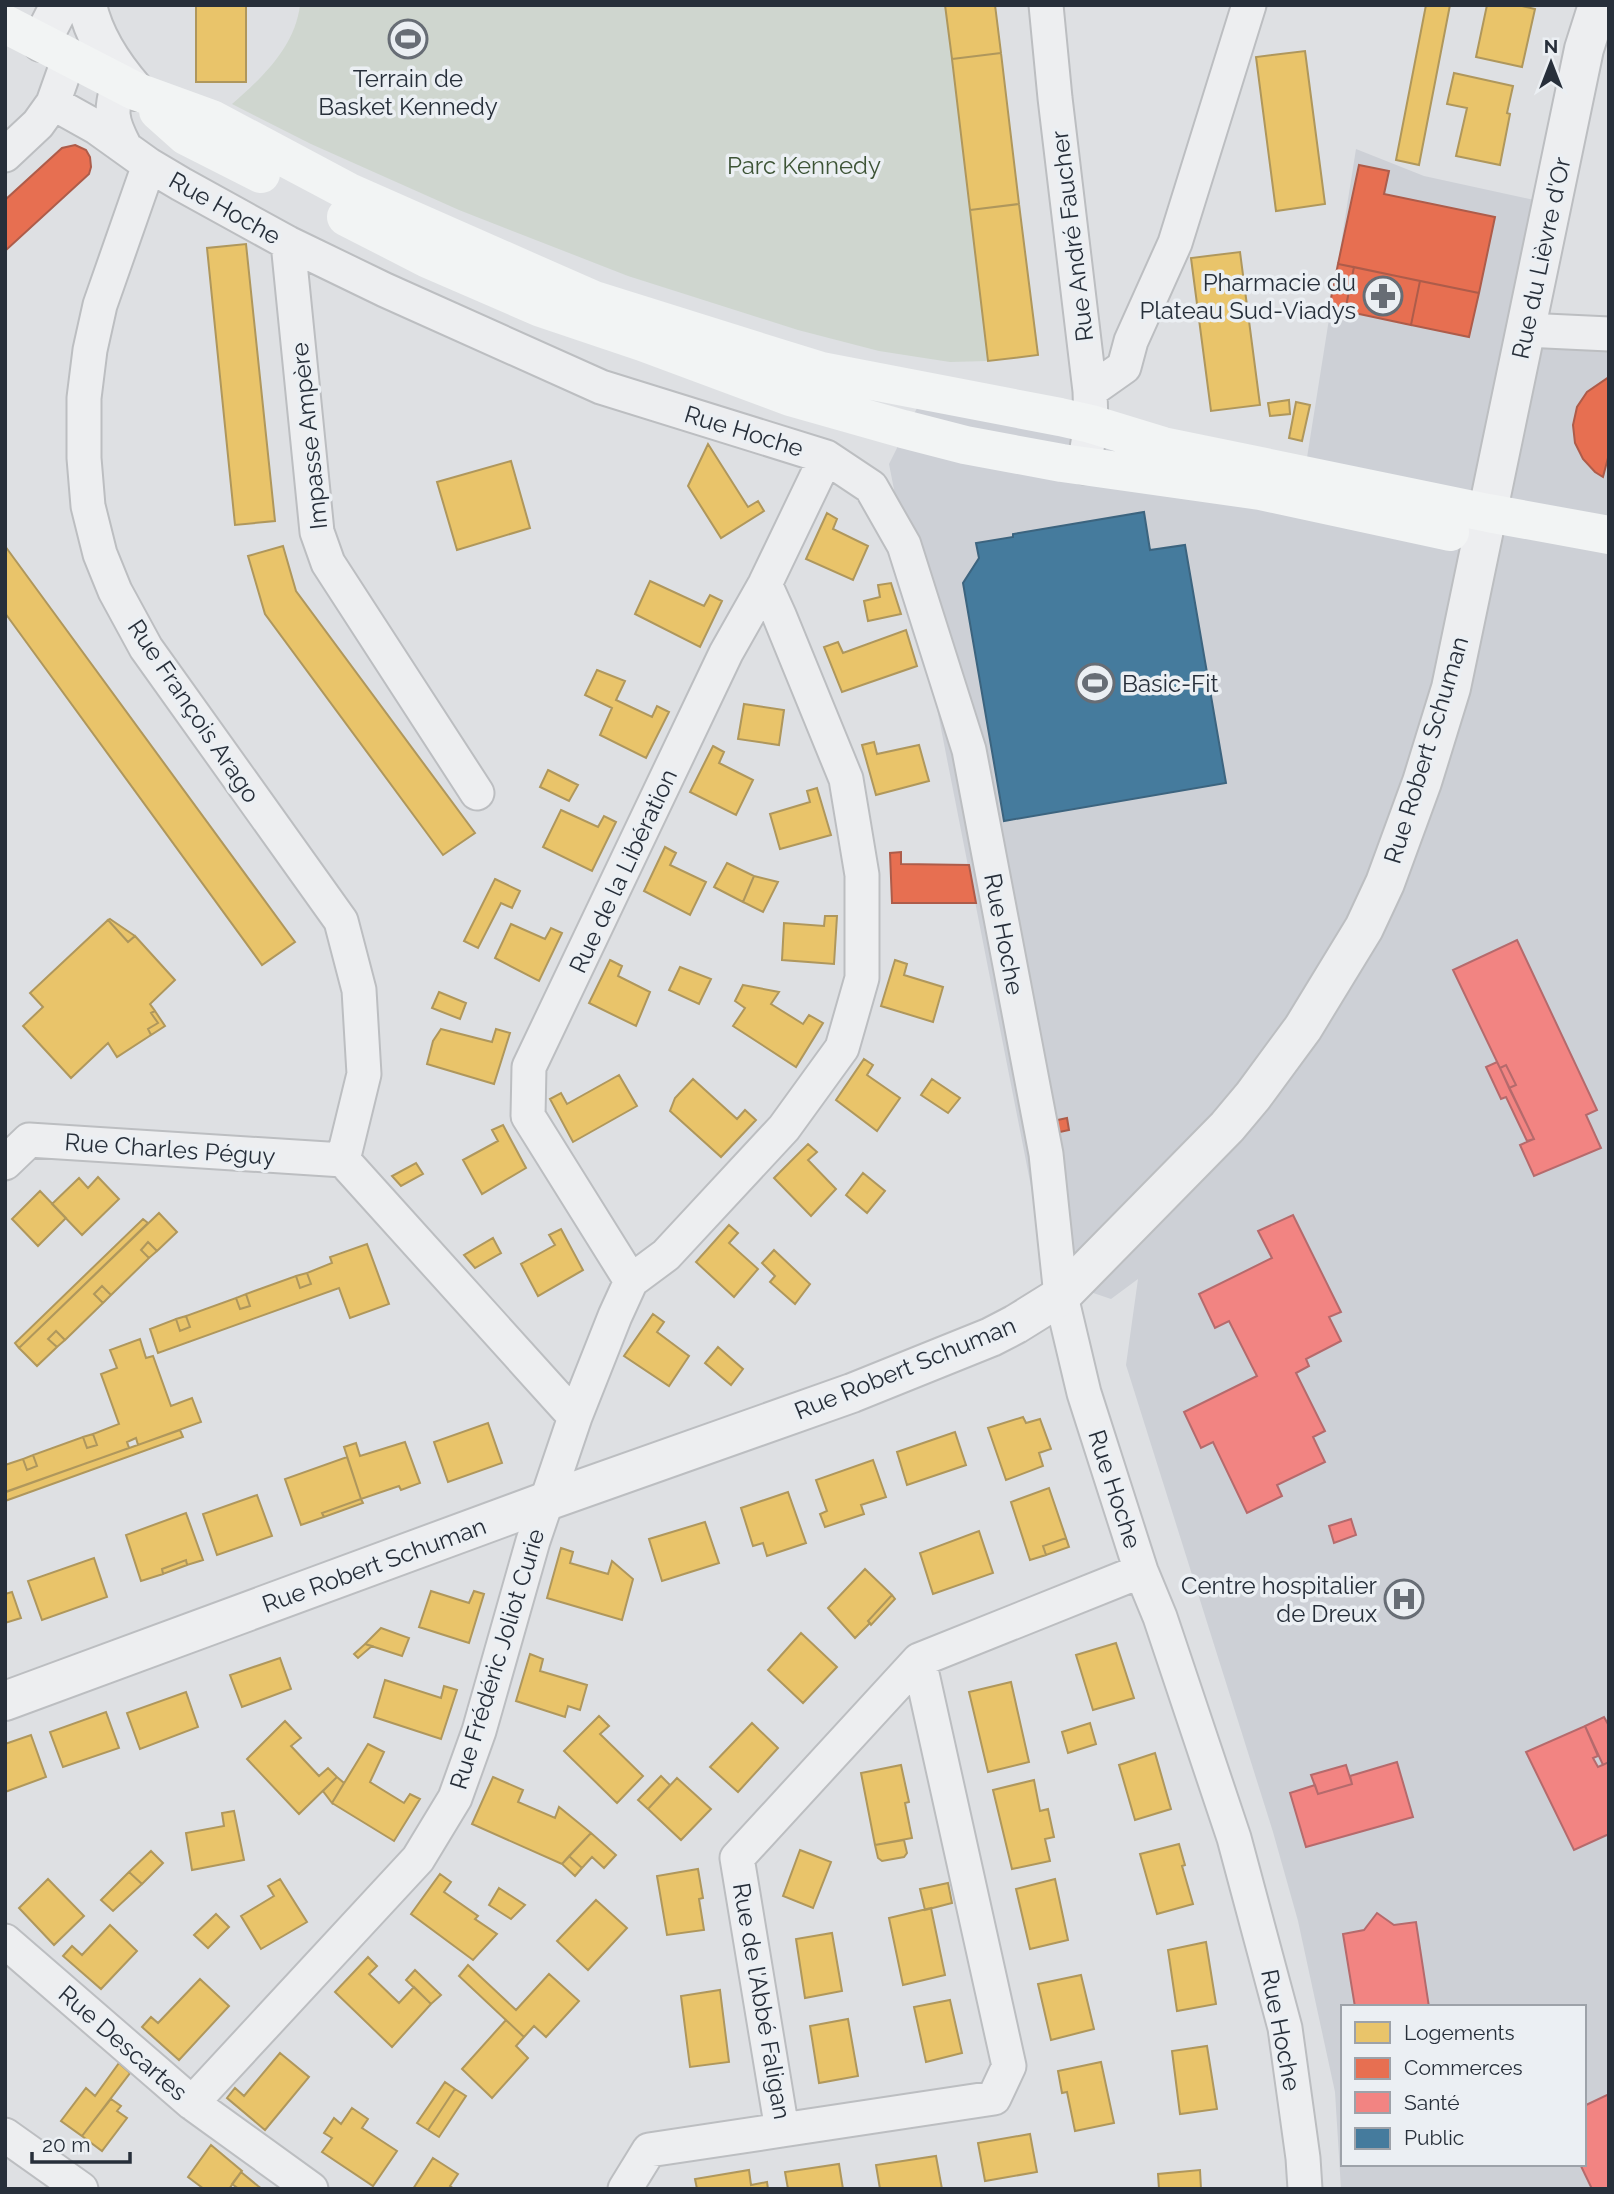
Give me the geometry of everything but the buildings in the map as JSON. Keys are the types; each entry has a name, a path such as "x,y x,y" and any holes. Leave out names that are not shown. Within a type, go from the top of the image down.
{"main road":[{"path":"5,24 127,87 212,119 351,193 594,300 821,371 1091,407 1163,446 1485,526 1609,561"},
{"path":"127,87 186,136 428,259 541,308 790,397 934,438 1084,467 1485,526 1609,535"}],"street":[{"path":"5,155 38,124 53,103 60,5"},
{"path":"86,5 90,20 127,87 112,116 114,124 136,155"},
{"name":"Rue André Faucher","path":"1046,5 1091,407 1084,467"},
{"path":"1091,407 1124,368 1131,341 1175,243 1249,5"},
{"name":"Rue du Lièvre d'Or","path":"1485,526 1584,49 1598,5"},
{"name":"Rue Hoche","path":"53,103 136,155 288,243 385,290 601,387 826,457 871,487 904,545 969,750 1046,1154 1061,1296 1084,1393 1141,1571 1160,1617 1234,1838 1285,2028 1305,2189"},
{"name":"Rue François Arago","path":"136,155 90,350 84,398 84,458 88,506 100,554 146,649 341,921 359,990 364,1074 343,1160"},
{"name":"Impasse Ampère","path":"288,243 317,532 328,563 477,793"},
{"path":"1525,330 1609,334"},
{"name":"Rue de la Libération","path":"631,1281 528,1116 529,1067 726,653 765,584 826,457"},
{"name":"Rue Robert Schuman","path":"5,1701 547,1501 852,1393 950,1355 1016,1324 1061,1296 1188,1169 1253,1096 1303,1028 1364,928 1385,883 1422,782 1451,688 1485,526"},
{"name":"Rue Frédéric Joliot Curie","path":"192,2103 418,1859 455,1798 479,1731 533,1541 575,1417 631,1281 666,1255 784,1128 842,1048 862,978 862,875 846,779 765,584"},
{"name":"Rue Charles Péguy","path":"5,1163 29,1140 343,1160"},
{"path":"343,1160 575,1417"},
{"name":"Rue de l'Abbé Faligan","path":"919,1660 1009,2066 994,2098 782,2130 737,1858 919,1660 1141,1571"},
{"name":"Rue Descartes","path":"5,1941 192,2103 312,2189"},
{"path":"625,2189 649,2150 782,2130"},
{"path":"5,2135 81,2189"}],"shaded area":[{"path":"1356,149 1424,176 1534,200 1506,332 1609,341 1609,2189 1341,2189 1335,2092 1298,1921 1273,1832 1126,1365 1138,1279 1111,1299 1049,1278 889,464 920,402 1306,464"}],"green space":[{"name":"Parc Kennedy","path":"300,5 945,5 988,361 950,362 879,351 798,330 628,276 459,210 311,144 232,104 255,83 284,48 297,20"}],"place":[{"name":"Terrain de Basket Kennedy","path":"408,39"},
{"name":"Pharmacie du Plateau Sud-Viadys","path":"1383,296"},
{"name":"Basic-Fit","path":"1095,683"},
{"name":"Centre hospitalier de Dreux","path":"1404,1599"}]}
